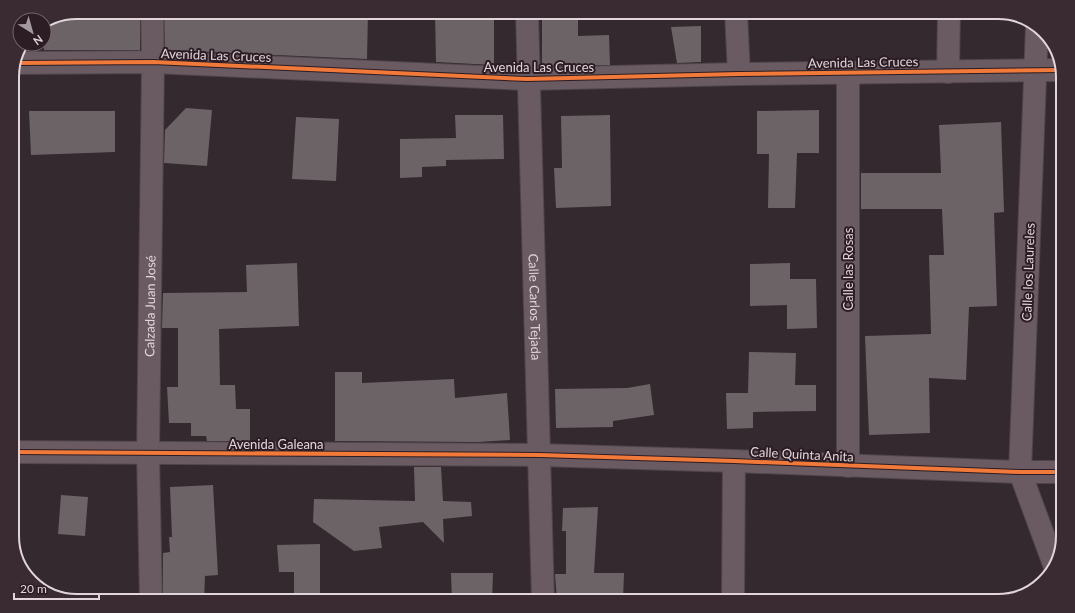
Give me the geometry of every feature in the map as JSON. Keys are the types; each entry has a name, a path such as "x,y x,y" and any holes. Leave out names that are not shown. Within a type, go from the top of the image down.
{"street":[{"name":"Calzada Juan José","path":"151,594 148,453 153,62 152,19"},
{"name":"Calle Carlos Tejada","path":"527,19 543,594"},
{"path":"736,19 739,74"},
{"path":"948,72 949,19"},
{"name":"Calle los Laureles","path":"1020,472 1037,34"},
{"name":"Avenida Las Cruces","path":"21,63 153,62 528,79 739,74 1056,70"},
{"name":"Calle las Rosas","path":"848,73 848,466"},
{"name":"Avenida Galeana","path":"19,452 540,455"},
{"name":"Calle Quinta Anita","path":"540,455 734,460 848,466 1056,472"},
{"path":"733,594 734,460"},
{"path":"1020,472 1052,559"}],"building":[{"path":"76,19 140,19 140,50 52,50 52,24 65,20"},
{"path":"164,19 368,19 367,59 165,50"},
{"path":"435,19 494,19 494,65 436,62"},
{"path":"542,19 578,19 578,36 609,35 610,65 542,66"},
{"path":"701,26 701,62 677,63 671,27"},
{"path":"186,108 212,110 207,166 164,163 165,130"},
{"path":"819,110 819,153 797,153 795,208 768,208 769,154 757,154 757,111"},
{"path":"29,111 115,111 115,152 31,155"},
{"path":"455,115 503,115 504,159 446,160 446,166 422,167 422,177 400,178 400,139 456,138"},
{"path":"610,115 611,206 556,208 554,168 562,168 561,116"},
{"path":"296,117 339,119 336,181 292,179"},
{"path":"1001,122 1004,212 994,213 997,306 969,307 966,380 929,378 930,433 869,435 865,336 931,334 929,255 944,255 942,209 861,209 861,173 941,173 939,125"},
{"path":"297,263 299,326 219,329 220,385 235,385 236,409 250,409 250,441 207,441 206,436 191,436 191,423 169,423 167,387 178,387 178,328 162,328 163,293 247,292 246,265"},
{"path":"790,263 790,279 816,279 817,328 787,329 787,305 750,306 750,264"},
{"path":"749,352 796,353 795,385 816,385 816,411 753,412 753,428 727,429 726,393 748,393"},
{"path":"335,372 362,372 362,383 454,379 455,398 507,393 510,440 478,442 335,441"},
{"path":"650,384 654,415 613,421 613,427 556,428 555,389 627,388"},
{"path":"414,467 441,467 443,501 471,502 472,516 443,519 444,543 423,522 379,527 382,548 354,551 313,522 314,499 415,501"},
{"path":"213,485 218,575 205,576 204,594 163,594 163,553 170,552 169,537 172,537 170,487"},
{"path":"61,495 88,497 85,536 58,534"},
{"path":"598,507 594,573 624,573 623,594 556,594 555,574 566,574 566,531 562,531 563,508"},
{"path":"320,544 320,594 294,594 294,572 279,572 277,545"},
{"path":"451,573 493,573 492,594 452,594"}],"cycle path":[{"path":"21,63 153,62 527,79 739,74 1056,70"},
{"path":"19,452 540,455 1056,472"}]}
